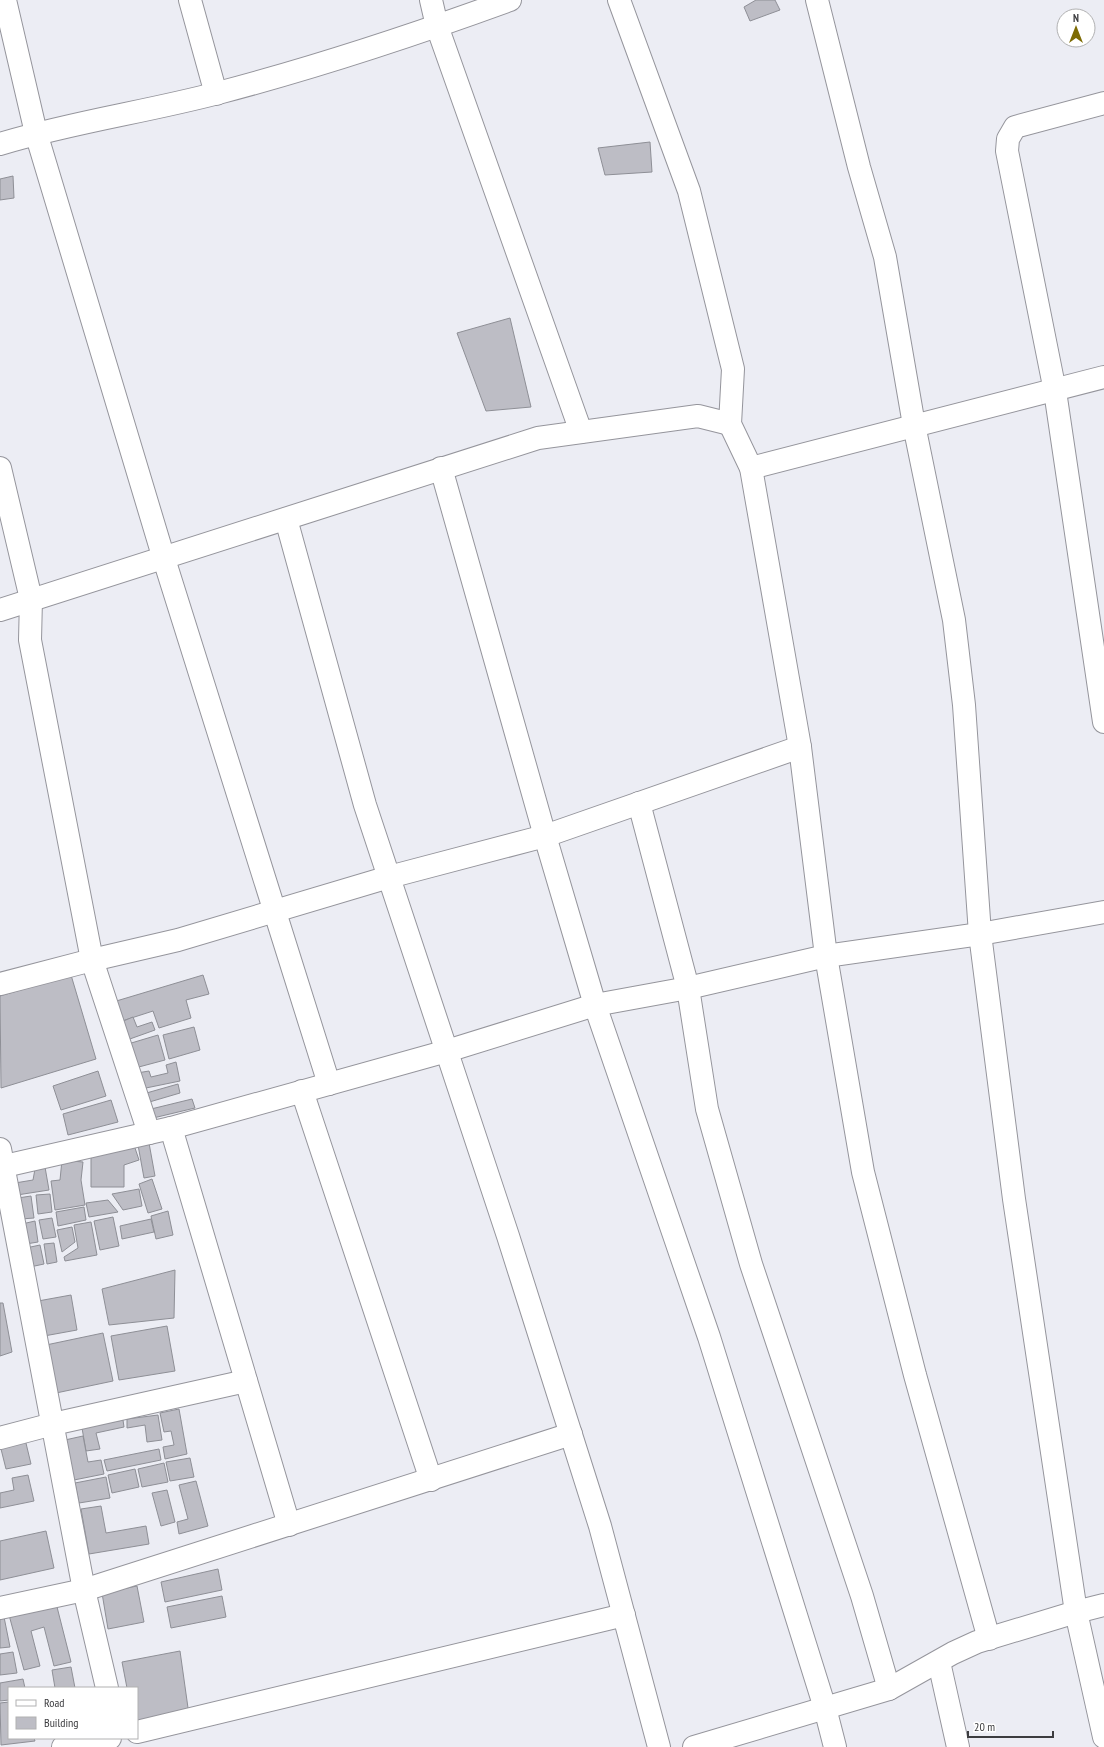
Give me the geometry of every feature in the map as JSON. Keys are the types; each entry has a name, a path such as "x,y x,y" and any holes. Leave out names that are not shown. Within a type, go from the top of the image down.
{"street":[{"path":"190,0 216,94"},
{"path":"431,0 437,26 581,432"},
{"path":"0,144 36,133 216,94 290,73 437,26 510,0"},
{"path":"619,0 689,190 733,368 730,424 751,468 800,747 826,956 863,1172 915,1375 989,1638"},
{"path":"817,0 859,167 885,257 914,425 954,620 964,705 980,934 1014,1199 1076,1612 1104,1737"},
{"path":"11,2 36,133 164,559 329,1084"},
{"path":"1104,103 1015,127 1008,139 1007,150 1055,391 1104,722"},
{"path":"751,468 914,425 1055,391 1104,377"},
{"path":"0,610 31,599 164,559 441,468 538,438 698,416 730,424"},
{"path":"0,468 31,599 30,640 92,960 149,1133"},
{"path":"441,468 545,836 595,1005 709,1337 825,1708 835,1747"},
{"path":"286,519 365,805 572,1434 600,1526 659,1747"},
{"path":"0,984 92,960 178,940 274,910 389,877 545,836 800,747"},
{"path":"639,803 688,988 707,1109 751,1264 862,1596 889,1689"},
{"path":"106,1687 84,1590 1,1160 171,1128 447,1051 595,1005 688,988 826,956 980,934 1104,912"},
{"path":"302,1091 431,1480"},
{"path":"171,1128 289,1525"},
{"path":"0,1438 53,1424 246,1381"},
{"path":"0,1608 84,1590 572,1434"},
{"path":"694,1747 889,1689 953,1653 977,1642 1104,1605"},
{"path":"138,1732 624,1615"},
{"path":"939,1662 958,1747"},
{"path":"63,1747 105,1739"}],"building":[{"path":"756,0 775,0 780,10 750,21 744,7"},
{"path":"650,142 652,172 605,175 598,148"},
{"path":"13,176 14,198 0,200 0,179"},
{"path":"510,318 531,407 486,411 457,333"},
{"path":"71,975 96,1059 1,1088 0,996"},
{"path":"203,975 209,994 186,1000 191,1018 159,1028 153,1011 119,1022 113,1002"},
{"path":"133,1017 137,1027 152,1022 155,1030 127,1040 121,1022"},
{"path":"194,1027 200,1050 169,1059 163,1035"},
{"path":"158,1035 165,1060 135,1068 128,1044"},
{"path":"176,1062 180,1081 141,1089 137,1073 149,1071 151,1077 168,1073 166,1065"},
{"path":"98,1071 106,1096 61,1110 53,1086"},
{"path":"178,1084 180,1093 146,1103 143,1094"},
{"path":"192,1099 195,1108 149,1119 147,1110"},
{"path":"111,1100 118,1122 68,1135 63,1114"},
{"path":"133,1142 139,1160 124,1165 124,1187 91,1187 91,1155"},
{"path":"149,1143 155,1176 144,1178 138,1145"},
{"path":"62,1160 83,1162 81,1180 85,1205 55,1210 51,1181 60,1180"},
{"path":"45,1167 49,1190 17,1195 15,1183 33,1180 35,1169"},
{"path":"152,1179 162,1209 148,1213 139,1184"},
{"path":"139,1189 142,1206 123,1210 112,1194"},
{"path":"50,1194 52,1212 38,1214 36,1195"},
{"path":"31,1196 34,1218 21,1219 18,1198"},
{"path":"108,1200 118,1212 89,1217 86,1203"},
{"path":"84,1207 86,1220 58,1226 56,1212"},
{"path":"168,1211 173,1235 156,1239 151,1216"},
{"path":"113,1217 119,1246 100,1250 94,1221"},
{"path":"52,1218 56,1237 43,1239 39,1220"},
{"path":"151,1219 154,1232 122,1239 120,1226"},
{"path":"35,1221 38,1242 26,1244 22,1224"},
{"path":"91,1222 97,1255 65,1261 64,1257 78,1248 74,1225"},
{"path":"72,1227 75,1242 62,1252 57,1230"},
{"path":"54,1243 57,1262 47,1264 44,1244"},
{"path":"40,1245 44,1264 30,1267 26,1248"},
{"path":"175,1270 174,1318 109,1325 102,1289"},
{"path":"71,1295 77,1330 44,1336 38,1301"},
{"path":"0,1303 3,1303 12,1352 0,1356"},
{"path":"167,1326 175,1371 119,1380 111,1336"},
{"path":"103,1333 113,1381 56,1393 46,1345"},
{"path":"179,1409 187,1454 165,1459 163,1447 174,1445 171,1431 164,1432 160,1413"},
{"path":"158,1415 162,1440 147,1442 145,1425 127,1428 127,1419"},
{"path":"123,1420 124,1427 96,1433 100,1449 86,1451 82,1428"},
{"path":"83,1436 88,1462 101,1460 104,1474 74,1480 65,1440"},
{"path":"25,1439 31,1464 6,1469 0,1445"},
{"path":"159,1449 161,1460 107,1471 104,1460"},
{"path":"190,1458 194,1477 170,1481 166,1462"},
{"path":"164,1463 168,1482 142,1487 138,1469"},
{"path":"135,1469 139,1487 112,1493 108,1475"},
{"path":"28,1475 34,1501 0,1508 0,1493 14,1490 12,1478"},
{"path":"106,1477 110,1498 79,1503 75,1483"},
{"path":"196,1481 208,1526 179,1534 177,1522 188,1519 179,1485"},
{"path":"167,1490 175,1522 161,1526 152,1493"},
{"path":"101,1506 106,1533 146,1526 149,1544 89,1554 81,1509"},
{"path":"46,1531 54,1568 0,1580 0,1541"},
{"path":"218,1569 222,1590 165,1602 161,1582"},
{"path":"137,1586 144,1622 108,1629 102,1593"},
{"path":"222,1596 226,1617 171,1628 167,1607"},
{"path":"56,1603 71,1662 54,1666 44,1627 31,1631 40,1666 24,1670 9,1615"},
{"path":"4,1617 10,1647 0,1648 0,1618"},
{"path":"180,1651 189,1715 138,1723 138,1687 127,1687 122,1662"},
{"path":"13,1652 17,1673 0,1675 0,1654"},
{"path":"71,1667 75,1687 55,1687 52,1670"},
{"path":"23,1679 25,1687 8,1687 8,1700 0,1701 0,1683"},
{"path":"8,1702 8,1739 34,1739 35,1741 1,1745 0,1703"}]}
